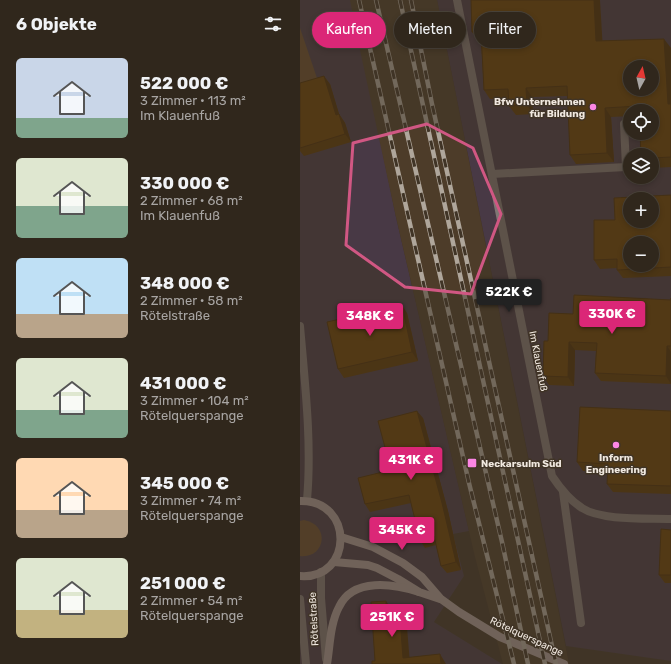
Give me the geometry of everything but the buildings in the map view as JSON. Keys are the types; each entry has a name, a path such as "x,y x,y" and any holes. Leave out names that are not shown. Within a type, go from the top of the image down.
{"main road":[{"path":"300,576 312,576 321,572 334,562 338,554 342,537 334,516 327,509 318,503 304,501"},
{"name":"Rötelquerspange","path":"342,537 372,547 402,563 422,577 441,599 500,637 564,664"},
{"name":"Rötelquerspange","path":"334,562 368,565 377,568 419,592 441,599"},
{"path":"326,664 334,620 339,606 348,595 357,589 369,586 386,585 419,592"}],"street":[{"name":"Im Klauenfuß","path":"457,0 552,476 563,492 582,508 605,516 671,519"},
{"path":"492,174 626,167 625,140"},
{"path":"300,326 304,426 309,474 304,501"},
{"path":"563,492 581,623"},
{"name":"Rötelstraße","path":"321,572 321,598 326,664"},
{"name":"Rötelstraße","path":"300,599 306,664"}],"highlighted area":[{"path":"427,124 473,148 501,214 471,294 405,287 346,245 353,143"}],"shaded area":[{"path":"300,0 351,0 353,12 312,12 312,48 361,48 396,217 469,531 453,534 464,576 434,622 502,664 300,664"},
{"path":"350,0 437,0 439,12 394,12 394,48 447,48 569,664 503,664 475,557 396,217 360,48 386,48 386,12 352,12"},
{"path":"437,0 671,0 671,661 566,646 447,48 466,48 466,12 439,12"},
{"path":"300,28 320,87 300,93"},
{"path":"304,520 313,523 318,528 322,541 315,552 308,556 300,556 300,521"}],"railway":[{"path":"359,0 469,483 514,664"},
{"path":"376,0 502,542 528,664"},
{"path":"400,0 545,664"},
{"path":"411,0 432,104 556,664"}],"place":[{"name":"Bfw Unternehmen für Bildung","path":"593,107"},
{"name":"Inform Engineering","path":"616,445"},
{"name":"Neckarsulm Süd","path":"472,463"}]}
